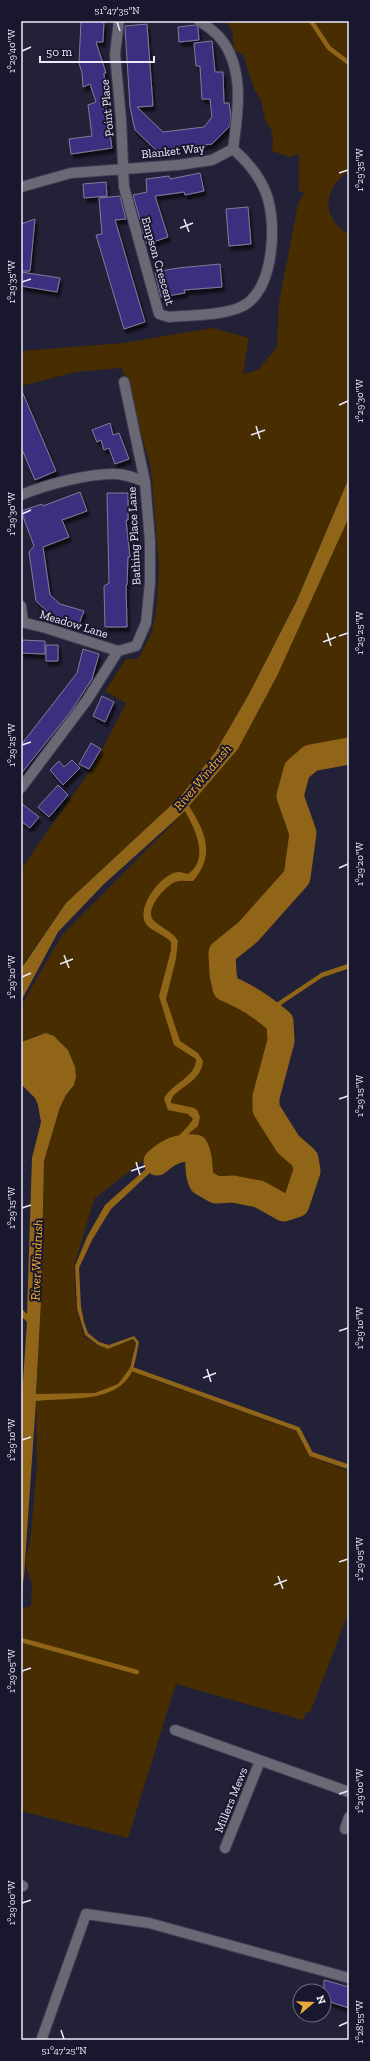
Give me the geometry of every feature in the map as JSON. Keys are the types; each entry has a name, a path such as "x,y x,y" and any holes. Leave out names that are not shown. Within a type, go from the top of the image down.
{"street":[{"name":"Point Place","path":"119,21 115,54 122,119 124,168"},
{"path":"199,21 221,39 233,61 239,105 233,149"},
{"name":"Blanket Way","path":"21,187 71,173 178,165 212,160 233,149"},
{"name":"Empson Crescent","path":"124,168 124,187 159,314 169,317 231,310 249,302 263,285 269,261 272,228 269,202 265,191 255,172 233,149"},
{"name":"Bathing Place Lane","path":"118,651 136,646 146,623 150,583 150,541 145,482 124,382"},
{"path":"21,495 38,488 80,478 114,474 131,476 145,482"},
{"path":"21,606 22,622"},
{"name":"Meadow Lane","path":"22,622 118,651"},
{"path":"21,788 87,700 118,651"},
{"name":"Millers Mews","path":"175,1730 349,1792"},
{"name":"Millers Mews","path":"225,1848 260,1761"},
{"path":"345,1829 349,1818"},
{"path":"42,2038 86,1914 149,1923 349,1978"}],"shaded area":[{"path":"223,21 349,21 349,171 340,178 334,186 328,203 333,220 349,235 349,478 297,599 249,694 216,751 181,796 66,903 26,960 21,971 21,869 94,765 126,703 105,691 126,659 138,659 151,634 157,606 159,566 151,468 122,368 76,372 21,386 21,351 124,343 212,328 249,338 243,374 258,370 277,347 279,303 298,204 305,191 299,192 299,154 290,157 272,151 273,141 271,129 265,120 261,100 254,89 243,54 234,50 232,30"},
{"path":"349,517 349,744 307,754 291,766 282,795 295,834 291,874 215,949 220,995 273,1026 273,1042 258,1093 257,1109 282,1153 300,1170 290,1197 284,1199 258,1186 217,1183 206,1177 205,1154 199,1143 187,1142 160,1147 94,1199 74,1267 76,1308 84,1336 97,1345 108,1349 132,1340 135,1342 130,1367 157,1381 296,1431 310,1456 349,1471 349,1611 310,1713 306,1712 303,1720 176,1684 128,1838 21,1811 21,1609 31,1606 32,1584 25,1563 30,1542 37,1468 36,1402 41,1301 44,1161 60,1107 66,1095 74,1085 75,1067 68,1050 54,1036 38,1035 21,1042 21,1006 62,935 181,815 238,749 277,676"}],"water":[{"path":"349,478 349,517 277,676 238,749 189,806 200,825 206,843 204,862 200,871 193,881 175,882 166,888 153,905 151,911 151,917 154,921 170,932 178,941 176,959 166,999 180,1041 198,1053 203,1061 197,1076 175,1094 171,1103 194,1108 197,1110 200,1117 198,1126 177,1143 178,1146 188,1144 189,1150 168,1156 111,1209 92,1240 79,1268 81,1307 88,1333 99,1342 109,1345 134,1336 139,1342 136,1359 133,1369 126,1381 116,1389 104,1394 90,1397 36,1401 24,1576 21,1596 21,1410 27,1322 21,1316 21,1308 27,1314 32,1158 41,1122 38,1105 35,1098 21,1084 21,1042 46,1033 54,1036 68,1050 75,1067 76,1077 74,1085 66,1095 60,1107 44,1161 41,1301 36,1394 95,1393 118,1384 130,1368 136,1343 133,1339 108,1349 98,1345 85,1335 77,1309 75,1266 87,1237 105,1205 167,1150 193,1119 188,1114 168,1110 164,1099 167,1093 192,1071 195,1066 196,1059 174,1045 159,996 171,950 171,942 149,927 146,924 144,917 144,909 147,901 158,884 172,874 179,872 188,874 195,868 199,852 198,844 193,826 185,811 104,884 58,932 21,1001 21,969 66,903 181,796 216,751 249,694 297,600"}],"building":[{"path":"81,21 104,21 103,42 96,42 106,73 104,73 106,113 112,148 71,154 69,139 92,136 88,105 96,102 90,84 83,87 82,73 79,63"},
{"path":"147,24 153,106 137,107 163,132 204,127 212,117 210,99 202,99 200,66 196,66 194,43 212,41 215,72 223,72 224,103 229,103 231,116 230,126 212,144 157,151 135,130 130,107 125,26"},
{"path":"195,25 198,28 199,40 179,42 178,27"},
{"path":"200,173 204,191 185,195 184,192 155,196 168,237 147,244 133,195 147,192 146,179 169,176 170,179"},
{"path":"106,182 107,196 84,198 83,184"},
{"path":"120,196 126,219 115,220 145,322 124,329 96,235 102,234 99,198"},
{"path":"248,207 251,244 229,246 226,209"},
{"path":"35,219 30,271 21,271 21,224"},
{"path":"220,264 222,287 184,290 185,293 161,297 155,272"},
{"path":"21,272 60,278 57,292 21,286"},
{"path":"21,389 56,471 35,480 21,447"},
{"path":"110,423 113,435 119,433 129,459 115,464 109,448 104,450 101,440 97,442 92,430"},
{"path":"80,492 87,511 62,520 69,537 43,547 50,595 60,604 84,611 79,624 51,615 36,601 29,552 34,546 21,511 42,504 43,506"},
{"path":"107,493 128,493 128,520 126,520 130,557 128,557 126,585 127,627 105,627 104,586 109,583"},
{"path":"21,640 45,641 45,654 21,653"},
{"path":"46,645 58,645 58,661 46,661"},
{"path":"83,649 99,654 92,679 71,711 21,774 21,745 77,673"},
{"path":"102,696 114,702 105,722 93,716"},
{"path":"91,743 101,749 89,769 79,764"},
{"path":"72,760 80,768 63,785 50,770 59,761 64,767"},
{"path":"58,785 68,795 49,817 38,807"},
{"path":"21,803 39,817 30,828 21,821"},
{"path":"324,1980 349,1987 349,2008 332,2003 332,1983 324,1983"}],"waterway":[{"path":"311,21 329,48 349,63"},
{"name":"River Windrush","path":"157,1162 174,1150 195,1148 202,1182 216,1190 233,1189 259,1194 284,1208 296,1204 307,1171 305,1159 288,1144 266,1109 266,1097 281,1041 280,1022 254,1003 226,988 223,974 222,953 248,932 297,877 303,833 290,796 297,770 311,758 349,751"},
{"path":"268,1011 322,975 349,966"},
{"path":"132,1369 298,1429 311,1454 349,1467"},
{"path":"21,1640 137,1672"}]}
